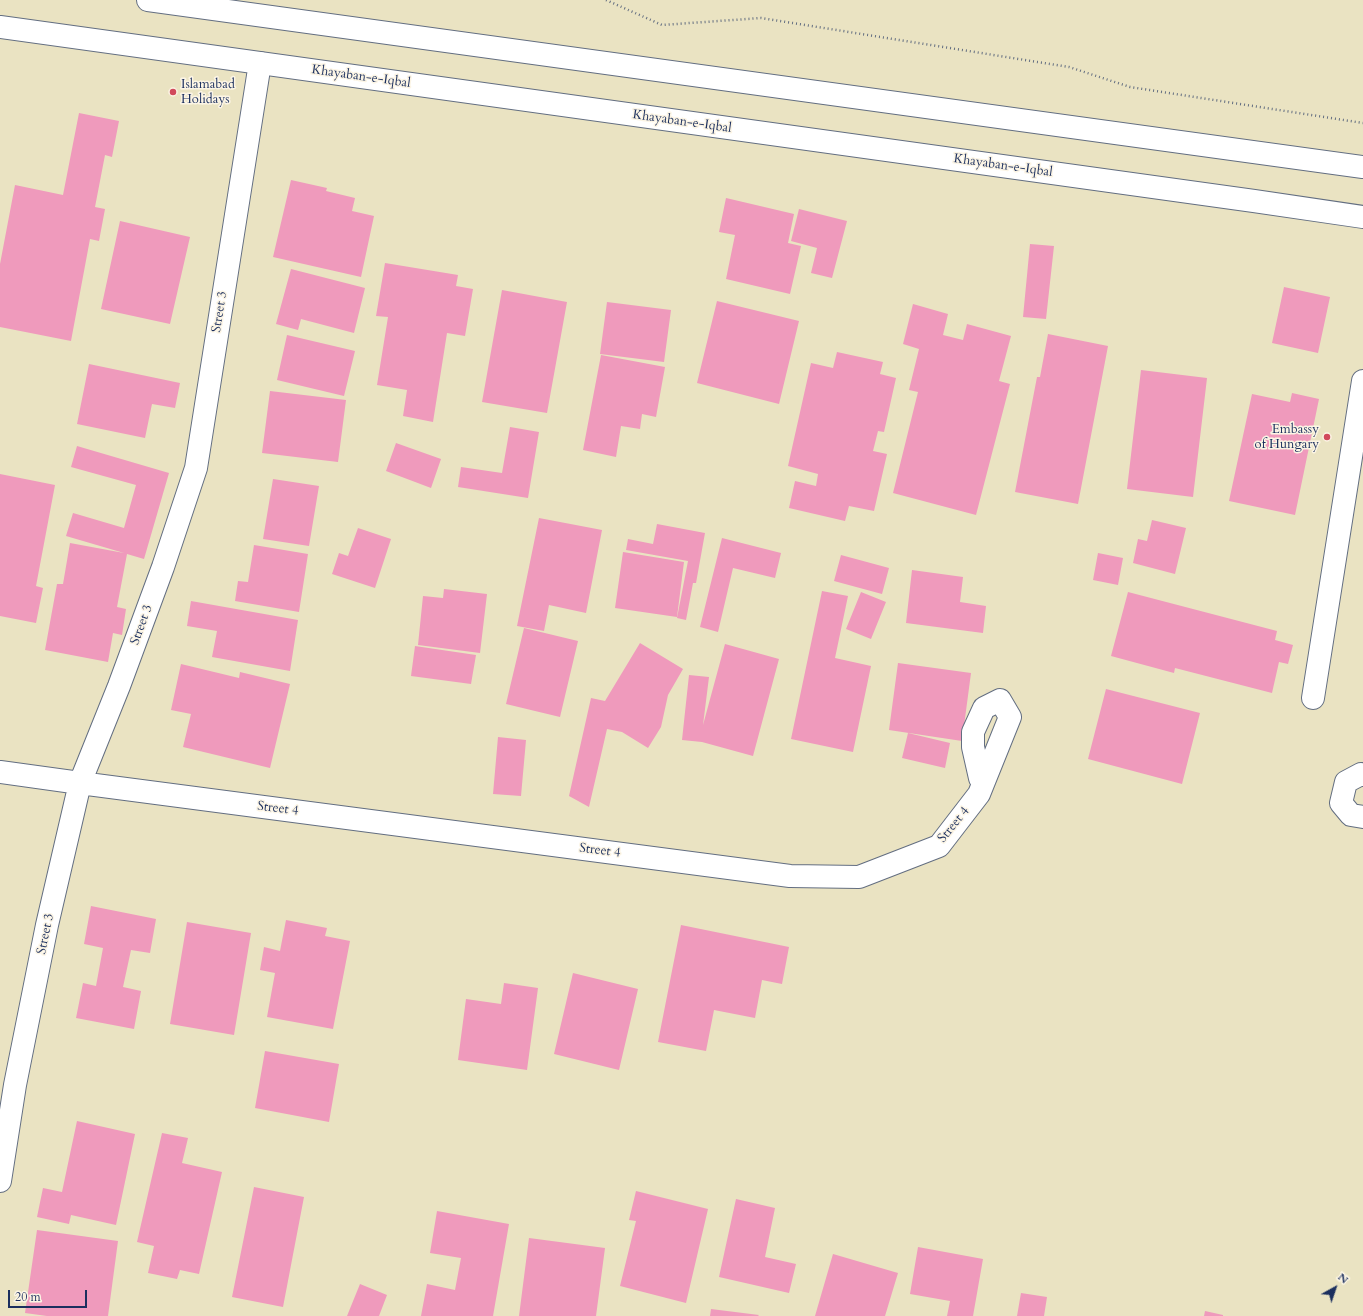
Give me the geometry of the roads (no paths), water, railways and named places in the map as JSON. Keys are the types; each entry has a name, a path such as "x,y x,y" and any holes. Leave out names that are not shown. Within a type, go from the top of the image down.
{"street":[{"path":"148,0 1363,168"},
{"name":"Khayaban-e-Iqbal","path":"0,27 1254,201 1363,218"},
{"name":"Street 3","path":"0,1181 16,1077 47,925 80,783 119,686 163,567 196,468 260,63"},
{"path":"1313,698 1363,381"},
{"name":"Street 4","path":"0,772 790,876 860,877 939,846 979,794 1010,717 1000,700 984,708 973,732 973,747 980,778"},
{"path":"1363,775 1361,774 1346,782 1341,803 1351,815 1363,817"}],"place":[{"name":"Islamabad Holidays","path":"173,92"},
{"name":"Embassy of Hungary","path":"1327,437"}]}
